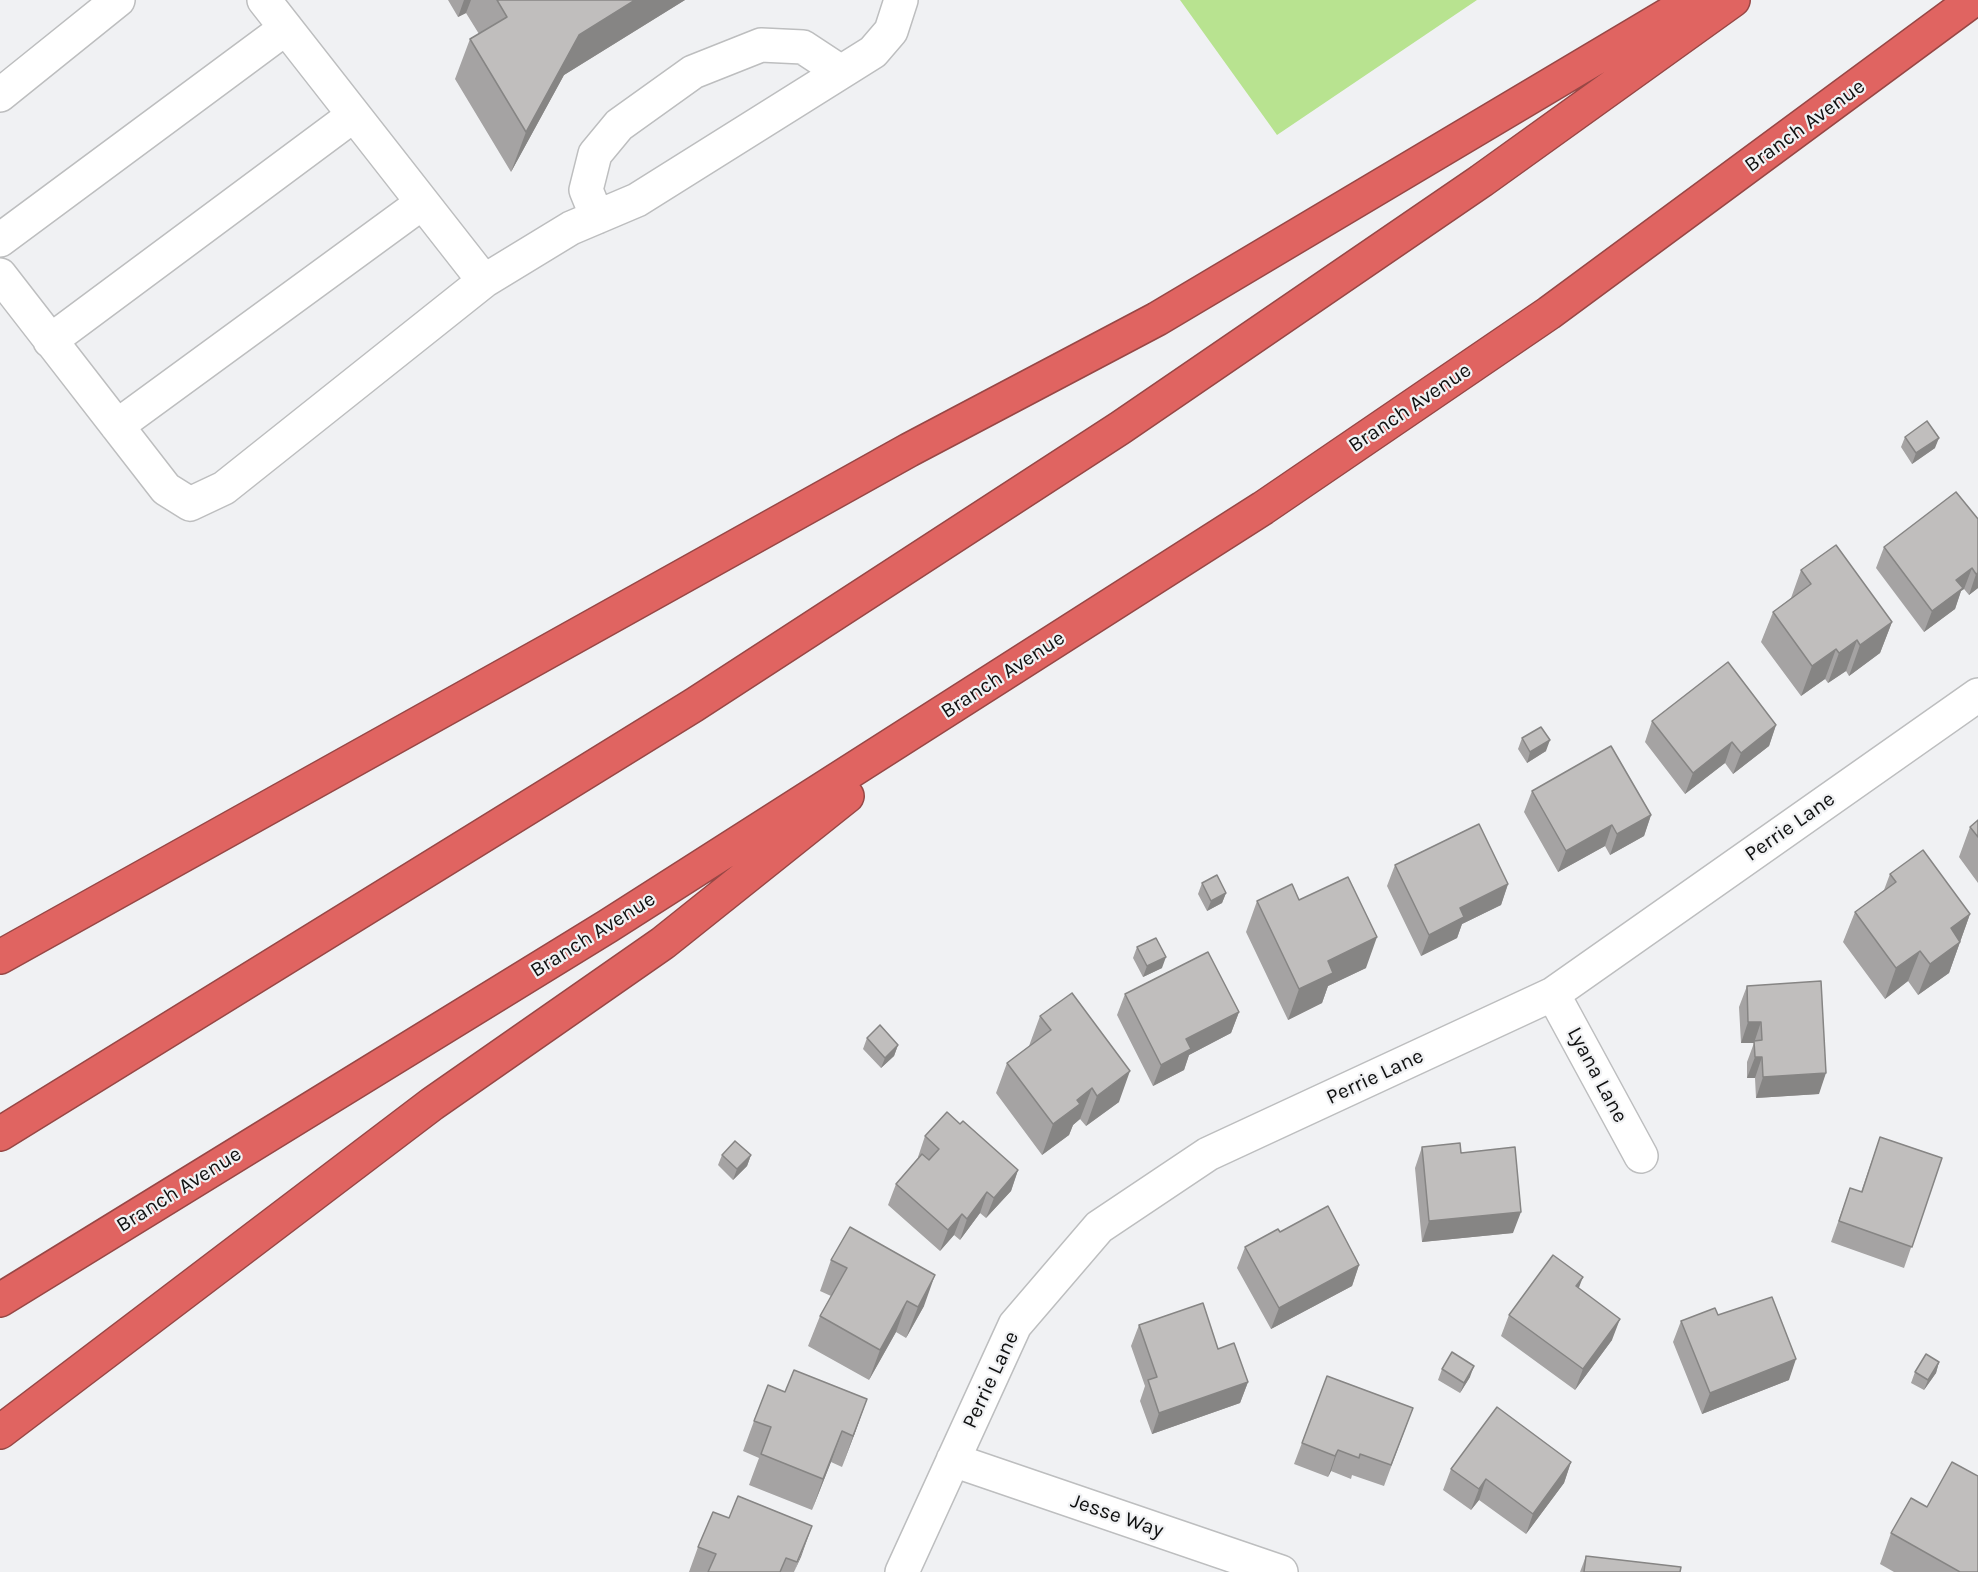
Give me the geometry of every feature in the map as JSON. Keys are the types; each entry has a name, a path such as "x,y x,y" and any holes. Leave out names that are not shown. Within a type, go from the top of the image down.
{"highway":[{"path":"0,957 909,450 1157,319 1693,0"},
{"path":"0,1134 665,723 1120,428 1472,187 1733,0"},
{"name":"Branch Avenue","path":"0,1300 608,927 1263,508 1549,313 1973,0"},
{"path":"0,1432 432,1104 663,943 982,688"}],"street":[{"path":"0,95 118,0"},
{"path":"264,0 484,281"},
{"path":"0,275 166,489 190,504 224,488 484,281 571,228 637,200 873,52 891,31 901,0"},
{"path":"0,240 286,28"},
{"path":"597,217 586,190 595,154 618,125 693,72 761,45 803,47 841,72"},
{"path":"50,340 354,115"},
{"path":"117,426 422,203"},
{"name":"Perrie Lane","path":"902,1572 1015,1325 1099,1227 1208,1154 1553,994 1978,695"},
{"name":"Lyana Lane","path":"1553,994 1641,1156"},
{"name":"Jesse Way","path":"953,1460 1281,1572"}],"green space":[{"path":"1180,0 1477,0 1277,135"}],"building":[{"path":"497,0 635,0 579,35 526,132 470,39 507,17"},
{"path":"1927,421 1939,438 1916,453 1905,437"},
{"path":"1956,492 1978,519 1978,573 1976,574 1972,568 1956,580 1963,588 1932,611 1884,547"},
{"path":"1836,545 1892,622 1860,645 1857,640 1839,653 1836,649 1812,666 1773,612 1811,584 1801,570"},
{"path":"1728,662 1776,725 1741,753 1732,742 1693,773 1652,721"},
{"path":"1541,727 1550,740 1530,752 1522,738"},
{"path":"1611,746 1651,815 1617,834 1612,825 1566,851 1532,791"},
{"path":"1978,820 1978,837 1970,827"},
{"path":"1479,824 1508,884 1460,908 1464,917 1429,935 1395,865"},
{"path":"1923,850 1970,914 1951,928 1960,942 1930,964 1920,951 1896,968 1855,912 1896,882 1890,874"},
{"path":"1217,875 1226,893 1211,901 1202,883"},
{"path":"1348,877 1377,937 1328,961 1333,973 1299,989 1257,901 1292,884 1299,900"},
{"path":"1156,938 1166,957 1147,966 1137,947"},
{"path":"1208,952 1239,1012 1186,1039 1191,1049 1161,1065 1125,994"},
{"path":"1821,981 1826,1073 1763,1077 1762,1057 1755,1057 1754,1041 1762,1040 1761,1022 1748,1022 1747,986"},
{"path":"1072,993 1130,1071 1097,1096 1092,1088 1077,1100 1080,1104 1053,1124 1007,1063 1051,1030 1040,1016"},
{"path":"880,1025 898,1045 885,1058 867,1038"},
{"path":"947,1112 960,1124 963,1121 1018,1170 994,1198 987,1192 967,1219 962,1214 948,1230 896,1184 922,1154 929,1160 939,1149 925,1136"},
{"path":"1880,1137 1942,1158 1912,1247 1839,1221 1850,1188 1862,1192"},
{"path":"735,1141 751,1155 737,1169 722,1155"},
{"path":"1460,1143 1461,1153 1515,1147 1521,1212 1429,1221 1422,1147"},
{"path":"1328,1206 1359,1265 1279,1308 1245,1247 1278,1229 1280,1232"},
{"path":"850,1227 935,1275 918,1307 907,1301 880,1350 820,1316 847,1268 831,1260"},
{"path":"1553,1255 1583,1277 1576,1286 1620,1319 1583,1369 1509,1315"},
{"path":"1772,1297 1796,1359 1710,1393 1681,1321 1715,1308 1718,1315"},
{"path":"1203,1303 1218,1349 1234,1343 1248,1382 1159,1413 1148,1380 1157,1377 1139,1325"},
{"path":"1452,1352 1474,1366 1464,1383 1442,1369"},
{"path":"1926,1354 1939,1362 1928,1380 1915,1372"},
{"path":"794,1370 867,1399 853,1436 842,1431 823,1479 761,1454 771,1427 754,1421 768,1385 785,1392"},
{"path":"1327,1376 1413,1408 1391,1465 1360,1454 1359,1458 1338,1450 1335,1456 1302,1443"},
{"path":"1497,1407 1571,1462 1533,1514 1486,1479 1479,1489 1451,1469"},
{"path":"1952,1462 1978,1476 1978,1572 1960,1572 1891,1533 1911,1498 1927,1507"},
{"path":"738,1496 812,1526 797,1562 786,1558 780,1572 708,1572 716,1554 698,1547 713,1512 729,1518"},
{"path":"1586,1556 1681,1567 1680,1572 1584,1572"}]}
